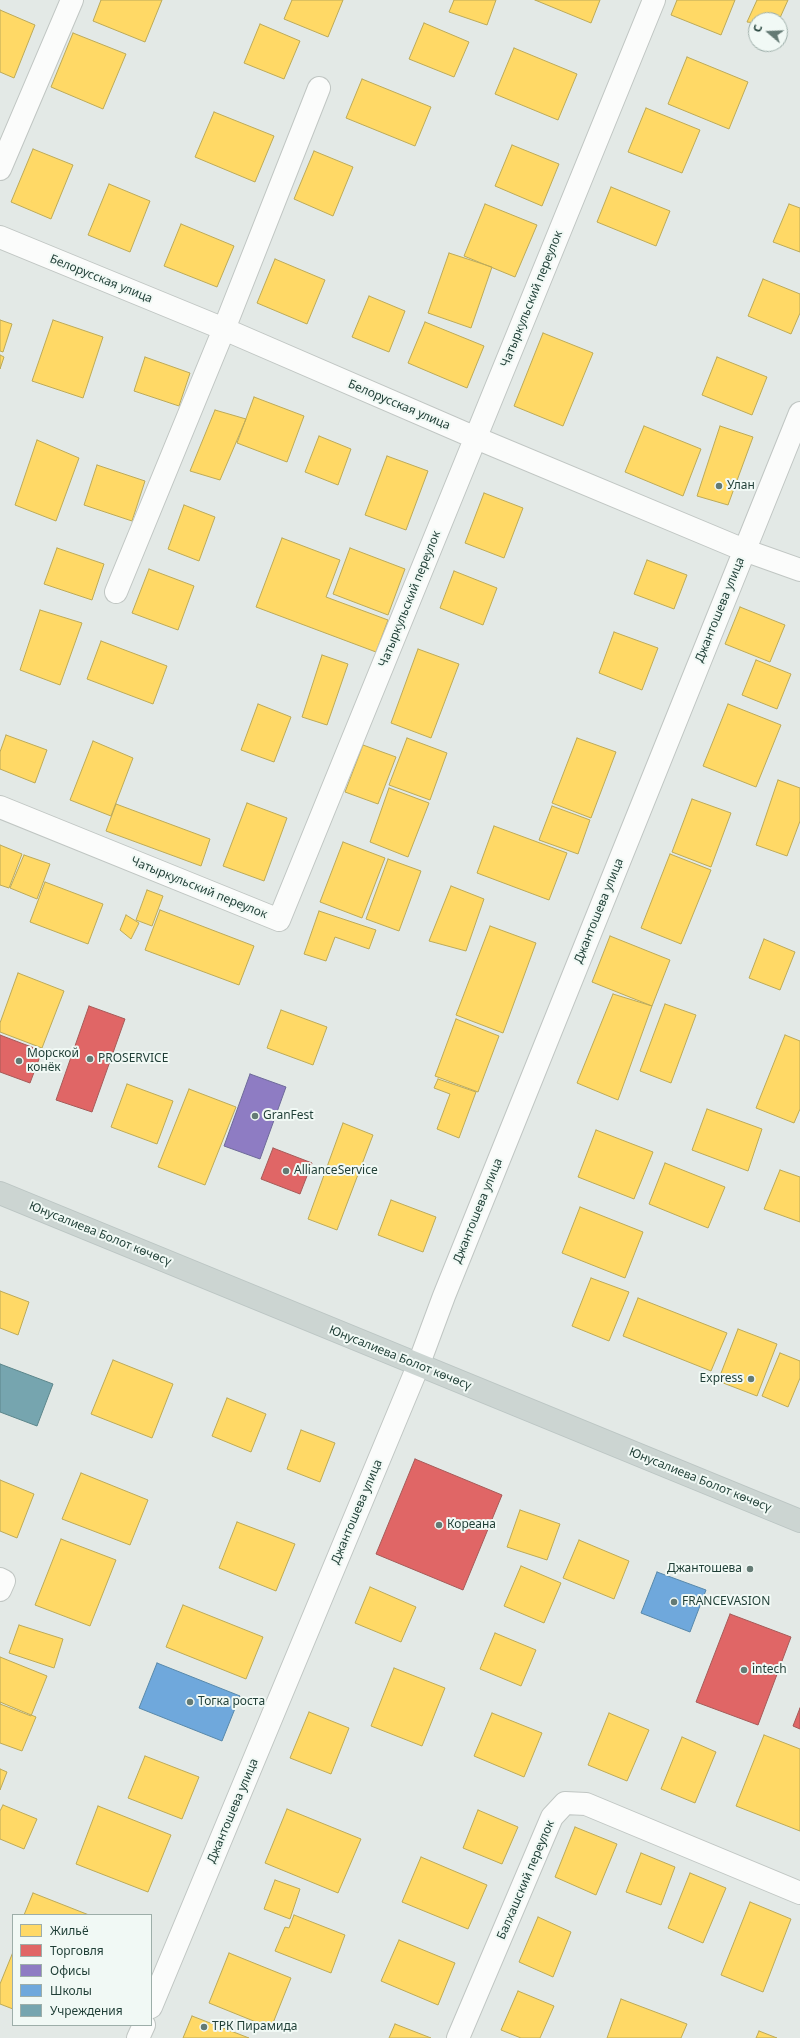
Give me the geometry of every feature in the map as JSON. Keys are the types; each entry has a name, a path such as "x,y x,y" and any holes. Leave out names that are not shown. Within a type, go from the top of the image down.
{"main road":[{"name":"Юнусалиева Болот көчөсү","path":"0,1193 418,1366 800,1521"}],"street":[{"path":"0,169 72,0"},
{"name":"Чатыркульский переулок","path":"0,807 278,920 654,0"},
{"path":"116,592 224,329 319,88"},
{"name":"Белорусская улица","path":"0,237 224,329 476,438 744,550 800,570"},
{"name":"Джантошева улица","path":"152,2006 418,1366 444,1296 800,413"},
{"path":"0,1579 4,1581 0,1590"},
{"name":"Балхашский переулок","path":"458,2038 552,1817 565,1802 586,1804 800,1893"},
{"path":"138,2038 144,2026"}],"building: Жильё":[{"path":"101,0 162,0 145,42 93,21"},
{"path":"292,0 343,0 328,37 284,19"},
{"path":"454,0 496,0 487,25 449,12"},
{"path":"535,0 600,0 591,23"},
{"path":"677,0 735,0 721,35 671,15"},
{"path":"757,0 788,0 783,12 752,12"},
{"path":"0,10 35,25 14,78 0,72"},
{"path":"424,23 469,42 454,77 409,59"},
{"path":"260,24 300,41 284,79 244,63"},
{"path":"73,33 126,54 103,109 51,87"},
{"path":"514,48 577,74 558,120 495,94"},
{"path":"687,57 748,82 729,129 668,104"},
{"path":"362,79 431,107 415,146 346,118"},
{"path":"646,108 700,130 682,173 628,152"},
{"path":"214,112 274,136 255,182 195,157"},
{"path":"512,145 559,164 542,206 495,186"},
{"path":"33,149 73,165 51,219 11,202"},
{"path":"314,151 353,167 333,216 294,199"},
{"path":"109,184 150,201 130,252 88,235"},
{"path":"611,187 670,211 656,246 597,222"},
{"path":"485,204 537,225 515,277 464,256"},
{"path":"789,204 800,208 800,252 773,242"},
{"path":"181,224 234,246 217,287 164,266"},
{"path":"449,253 492,267 471,328 428,313"},
{"path":"275,259 325,280 307,324 257,303"},
{"path":"763,279 800,294 800,313 791,334 748,316"},
{"path":"369,296 405,311 389,352 352,337"},
{"path":"0,320 12,324 3,352 0,351"},
{"path":"53,320 103,337 83,398 32,381"},
{"path":"425,322 484,346 467,388 408,363"},
{"path":"543,333 593,353 563,426 514,406"},
{"path":"0,355 4,357 0,369"},
{"path":"145,357 190,373 179,406 134,391"},
{"path":"717,357 767,377 752,415 702,395"},
{"path":"254,397 304,416 287,462 237,443"},
{"path":"215,410 246,419 220,480 190,471"},
{"path":"644,426 701,449 683,496 625,472"},
{"path":"720,426 753,437 728,505 697,496"},
{"path":"319,436 351,449 338,485 305,472"},
{"path":"37,440 79,458 56,521 15,505"},
{"path":"387,456 428,471 406,530 365,515"},
{"path":"97,465 145,481 132,521 84,505"},
{"path":"484,493 523,508 504,558 465,543"},
{"path":"184,505 215,517 199,561 168,549"},
{"path":"282,538 340,560 326,597 388,620 376,652 256,607"},
{"path":"57,548 104,564 92,600 44,584"},
{"path":"350,548 405,569 388,615 333,594"},
{"path":"647,560 687,575 674,609 634,594"},
{"path":"149,569 194,586 178,630 132,613"},
{"path":"454,571 497,588 483,625 440,608"},
{"path":"740,607 785,625 770,662 725,644"},
{"path":"40,610 82,623 60,685 20,670"},
{"path":"614,632 658,648 642,690 599,673"},
{"path":"101,641 167,666 153,704 87,679"},
{"path":"418,649 459,664 431,738 391,723"},
{"path":"322,655 348,664 327,725 302,717"},
{"path":"756,660 791,674 777,709 742,695"},
{"path":"258,704 291,717 274,762 241,750"},
{"path":"728,704 781,725 756,787 703,766"},
{"path":"6,735 47,750 35,783 0,769 0,752"},
{"path":"407,738 447,753 430,800 389,785"},
{"path":"577,738 616,752 591,818 552,803"},
{"path":"93,741 133,758 111,816 70,800"},
{"path":"363,745 396,757 378,804 345,792"},
{"path":"778,780 800,788 800,821 787,856 756,845"},
{"path":"389,788 429,803 408,857 370,842"},
{"path":"692,799 731,813 711,867 672,852"},
{"path":"247,803 287,818 264,881 223,866"},
{"path":"116,804 210,839 201,866 106,831"},
{"path":"552,806 590,820 578,854 539,840"},
{"path":"494,826 567,853 549,900 477,873"},
{"path":"343,842 385,858 362,918 320,902"},
{"path":"0,845 22,854 9,888 0,885"},
{"path":"670,854 711,870 681,944 641,928"},
{"path":"24,855 50,864 37,899 10,888"},
{"path":"388,859 421,871 399,931 366,919"},
{"path":"45,882 103,904 88,944 30,922"},
{"path":"451,886 484,899 466,951 429,941"},
{"path":"147,890 163,896 152,926 136,920"},
{"path":"160,910 254,946 239,985 145,950"},
{"path":"319,911 376,930 369,949 335,937 326,961 304,954"},
{"path":"126,915 139,923 131,939 120,930"},
{"path":"490,926 536,943 503,1033 456,1015"},
{"path":"610,936 670,960 652,1006 592,982"},
{"path":"764,939 795,952 780,990 749,978"},
{"path":"18,973 64,991 42,1048 0,1032 0,1023"},
{"path":"613,994 652,1006 618,1100 577,1083"},
{"path":"665,1004 696,1015 671,1083 640,1071"},
{"path":"281,1010 327,1027 313,1065 267,1048"},
{"path":"456,1019 499,1036 478,1092 435,1076"},
{"path":"785,1035 800,1041 800,1109 794,1123 756,1108"},
{"path":"438,1079 476,1092 459,1138 437,1129 450,1094 434,1088"},
{"path":"127,1084 173,1101 157,1144 111,1127"},
{"path":"189,1089 236,1107 205,1185 158,1167"},
{"path":"707,1109 762,1129 748,1171 692,1150"},
{"path":"343,1123 373,1135 337,1230 308,1219"},
{"path":"596,1130 653,1152 634,1199 578,1177"},
{"path":"665,1163 725,1187 708,1228 649,1204"},
{"path":"780,1170 800,1177 800,1222 764,1209"},
{"path":"391,1200 436,1217 423,1252 378,1235"},
{"path":"580,1207 643,1232 625,1278 562,1253"},
{"path":"591,1278 629,1292 609,1341 572,1326"},
{"path":"0,1291 29,1302 18,1335 0,1328"},
{"path":"638,1298 727,1333 711,1371 623,1336"},
{"path":"738,1329 777,1344 757,1396 718,1381"},
{"path":"780,1353 800,1361 800,1378 788,1407 762,1396"},
{"path":"113,1360 173,1384 152,1438 91,1414"},
{"path":"227,1398 266,1414 251,1452 212,1436"},
{"path":"301,1430 335,1443 320,1482 287,1469"},
{"path":"81,1473 148,1500 130,1545 62,1519"},
{"path":"0,1480 34,1494 17,1538 0,1531"},
{"path":"520,1510 560,1524 547,1560 507,1547"},
{"path":"237,1522 295,1544 276,1591 219,1568"},
{"path":"61,1539 116,1560 90,1626 35,1605"},
{"path":"579,1540 629,1561 614,1599 563,1578"},
{"path":"521,1566 561,1583 544,1623 504,1606"},
{"path":"370,1587 416,1607 401,1642 355,1623"},
{"path":"183,1605 263,1637 246,1679 166,1647"},
{"path":"19,1625 63,1639 54,1668 9,1653"},
{"path":"495,1633 536,1650 521,1686 480,1669"},
{"path":"0,1657 47,1676 31,1716 0,1704"},
{"path":"394,1668 445,1688 422,1746 371,1726"},
{"path":"0,1702 36,1717 22,1751 0,1743"},
{"path":"309,1712 349,1728 331,1774 290,1758"},
{"path":"492,1713 542,1733 524,1777 474,1756"},
{"path":"609,1713 649,1730 627,1781 588,1765"},
{"path":"764,1735 800,1749 800,1831 736,1806"},
{"path":"682,1737 716,1752 695,1803 661,1789"},
{"path":"145,1756 199,1777 182,1819 128,1798"},
{"path":"0,1769 7,1772 0,1790"},
{"path":"3,1805 37,1819 24,1849 0,1839 0,1811"},
{"path":"98,1806 171,1835 148,1892 76,1864"},
{"path":"287,1809 361,1839 338,1893 265,1863"},
{"path":"478,1810 518,1827 502,1864 463,1848"},
{"path":"575,1827 617,1844 596,1895 555,1877"},
{"path":"641,1853 675,1867 661,1905 626,1892"},
{"path":"421,1857 487,1885 468,1929 402,1902"},
{"path":"690,1873 726,1888 703,1943 668,1928"},
{"path":"275,1880 300,1889 290,1919 264,1909"},
{"path":"33,1893 86,1914 24,1914"},
{"path":"750,1902 791,1919 763,1992 721,1975"},
{"path":"294,1915 345,1935 331,1973 275,1951 285,1927 289,1928"},
{"path":"538,1917 571,1932 553,1977 519,1962"},
{"path":"399,1940 455,1963 438,2005 381,1981"},
{"path":"229,1953 291,1978 271,2028 209,2003"},
{"path":"12,1954 12,2009 0,2004 0,1984"},
{"path":"518,1991 554,2006 540,2038 521,2038 501,2030"},
{"path":"621,1999 687,2024 681,2038 607,2038"},
{"name":"ТРК Пирамида","path":"192,2016 249,2038 183,2038"},
{"path":"395,2024 431,2038 389,2038"},
{"path":"759,2031 777,2038 756,2038"}],"building: Торговля":[{"name":"PROSERVICE","path":"89,1006 125,1019 92,1112 56,1100"},
{"name":"Морской конёк","path":"0,1035 42,1051 30,1083 0,1072"},
{"name":"AllianceService","path":"273,1148 312,1163 300,1194 261,1179"},
{"name":"Кореана","path":"415,1459 502,1495 463,1590 376,1554"},
{"name":"intech","path":"730,1614 791,1637 758,1725 696,1702"},
{"path":"800,1708 800,1729 793,1726"}],"building: Офисы":[{"name":"GranFest","path":"250,1074 286,1087 260,1159 224,1146"}],"building: Школы":[{"name":"FRANCEVASION","path":"657,1572 706,1590 690,1632 641,1613"},
{"name":"Тогка роста","path":"157,1663 240,1696 222,1741 139,1708"}],"building: Учреждения":[{"path":"0,1364 53,1384 37,1426 0,1412"}],"place":[{"name":"Улан","path":"719,486"},
{"name":"PROSERVICE","path":"90,1059"},
{"name":"Морской конёк","path":"19,1061"},
{"name":"GranFest","path":"255,1116"},
{"name":"AllianceService","path":"286,1171"},
{"name":"Express","path":"751,1379"},
{"name":"Кореана","path":"439,1525"},
{"name":"Джантошева","path":"750,1569"},
{"name":"FRANCEVASION","path":"674,1602"},
{"name":"intech","path":"744,1670"},
{"name":"Тогка роста","path":"190,1702"},
{"name":"ТРК Пирамида","path":"204,2027"}]}
